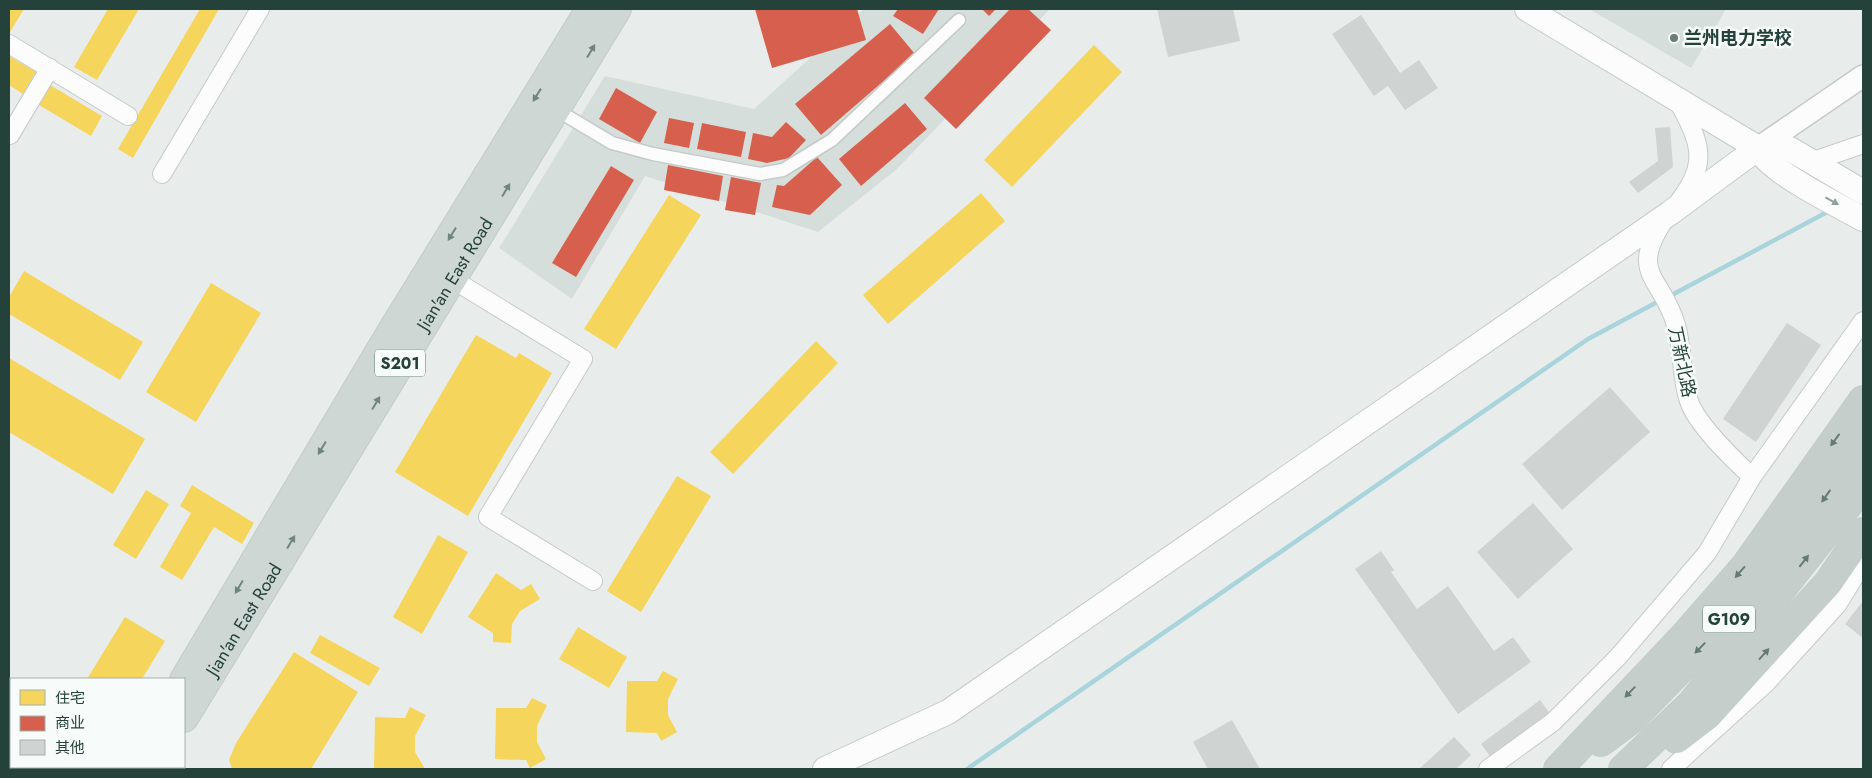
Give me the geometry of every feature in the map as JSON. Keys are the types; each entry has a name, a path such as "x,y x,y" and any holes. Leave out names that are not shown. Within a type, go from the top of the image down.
{"highway":[{"path":"1558,769 1684,636 1746,565 1863,400"},
{"name":"G109","path":"1565,769 1632,719 1771,576 1863,442"},
{"name":"G109","path":"1623,769 1692,703 1863,486"},
{"path":"1638,769 1707,716 1828,583 1863,532"}],"main road":[{"name":"Jian'an East Road","path":"185,678 390,334 590,9"},
{"name":"Jian'an East Road","path":"185,716 616,9"},
{"path":"1527,9 1758,148 1790,150 1863,192"},
{"path":"1758,148 1762,158 1800,184 1863,219"},
{"path":"825,769 948,712 1670,213 1758,148"}],"street":[{"path":"162,174 260,9"},
{"path":"556,109 612,143 653,154 760,174 783,170 832,140 959,20"},
{"path":"9,44 128,116"},
{"path":"9,134 50,68"},
{"path":"1758,148 1863,76"},
{"name":"万新北路","path":"1678,100 1690,122 1700,155 1692,185 1654,237 1647,260 1656,284 1676,324 1689,402 1729,455 1752,478"},
{"path":"1818,166 1863,144"},
{"path":"452,279 583,359 488,517 593,581"},
{"path":"1488,769 1553,722 1618,658 1707,553 1752,478 1863,321"},
{"path":"1671,769 1766,682 1837,605 1863,563"}],"shaded area":[{"path":"864,9 1050,9 897,169 818,232 645,176 572,299 499,248 605,76 754,109"},
{"name":"兰州电力学校","path":"1589,9 1726,9 1691,68"}],"building: 住宅":[{"path":"9,9 24,9 10,32 9,32"},
{"path":"108,9 139,9 97,80 74,67"},
{"path":"200,9 219,9 133,158 118,149"},
{"path":"1094,45 1122,72 1012,187 984,160"},
{"path":"9,56 36,72 23,94 9,85"},
{"path":"50,85 102,116 91,136 39,105"},
{"path":"981,193 1005,221 888,324 863,295"},
{"path":"669,195 701,215 616,349 584,329"},
{"path":"24,271 143,342 120,380 9,314 9,297"},
{"path":"211,283 261,313 196,422 146,392"},
{"path":"476,335 516,358 519,353 552,373 468,516 395,472"},
{"path":"816,341 838,363 733,474 710,452"},
{"path":"9,358 145,439 113,494 9,432"},
{"path":"677,476 711,496 641,612 607,591"},
{"path":"192,485 254,523 242,544 214,527 182,580 160,567 191,513 180,506"},
{"path":"146,490 169,504 136,559 113,545"},
{"path":"438,535 468,552 422,634 393,617"},
{"path":"496,573 521,590 531,584 540,599 520,611 512,624 511,643 493,642 493,633 468,617"},
{"path":"125,617 165,641 143,678 88,678"},
{"path":"578,627 627,657 609,688 559,659"},
{"path":"320,635 380,668 369,686 310,653"},
{"path":"294,652 358,692 311,769 232,769 229,760 236,743"},
{"path":"663,671 678,679 668,699 668,715 677,732 661,741 657,733 626,732 627,681 657,681"},
{"path":"532,698 547,705 537,726 537,742 546,759 530,768 526,760 495,759 496,708 526,708"},
{"path":"410,707 426,715 415,736 415,752 425,769 374,769 375,717 405,718"}],"building: 商业":[{"path":"755,9 857,9 866,40 772,68"},
{"path":"898,9 939,9 923,34 893,16"},
{"path":"982,9 996,9 989,16"},
{"path":"1010,9 1028,9 1051,30 956,129 924,98"},
{"path":"890,24 915,54 821,135 795,104"},
{"path":"616,88 657,112 640,143 599,119"},
{"path":"905,103 927,129 861,186 839,159"},
{"path":"669,118 694,123 689,148 664,143"},
{"path":"786,122 806,140 789,158 767,163 748,159 753,133 772,137"},
{"path":"702,123 746,132 741,157 697,149"},
{"path":"817,157 842,185 810,215 772,207 777,185 784,186"},
{"path":"668,165 723,176 719,201 664,190"},
{"path":"611,166 634,180 576,277 552,263"},
{"path":"731,177 761,183 755,215 725,210"}],"building: 其他":[{"path":"1157,9 1233,9 1240,41 1168,57"},
{"path":"1361,15 1400,73 1419,60 1438,88 1405,110 1388,86 1374,96 1332,34"},
{"path":"1670,127 1673,167 1638,193 1629,182 1658,161 1655,128"},
{"path":"1787,323 1821,345 1756,442 1723,419"},
{"path":"1610,387 1650,432 1562,510 1522,464"},
{"path":"1533,503 1573,549 1518,599 1477,552"},
{"path":"1381,551 1394,570 1391,572 1417,609 1448,586 1494,651 1513,637 1531,662 1458,714 1355,569"},
{"path":"1863,601 1863,638 1845,624"},
{"path":"1540,700 1552,716 1492,759 1481,744"},
{"path":"1232,720 1260,769 1208,769 1193,742"},
{"path":"1454,737 1471,755 1456,769 1419,769"}],"waterway":[{"path":"1668,297 1831,210"},
{"path":"967,769 1588,339 1661,300"}],"place":[{"name":"兰州电力学校","path":"1674,38"}]}
